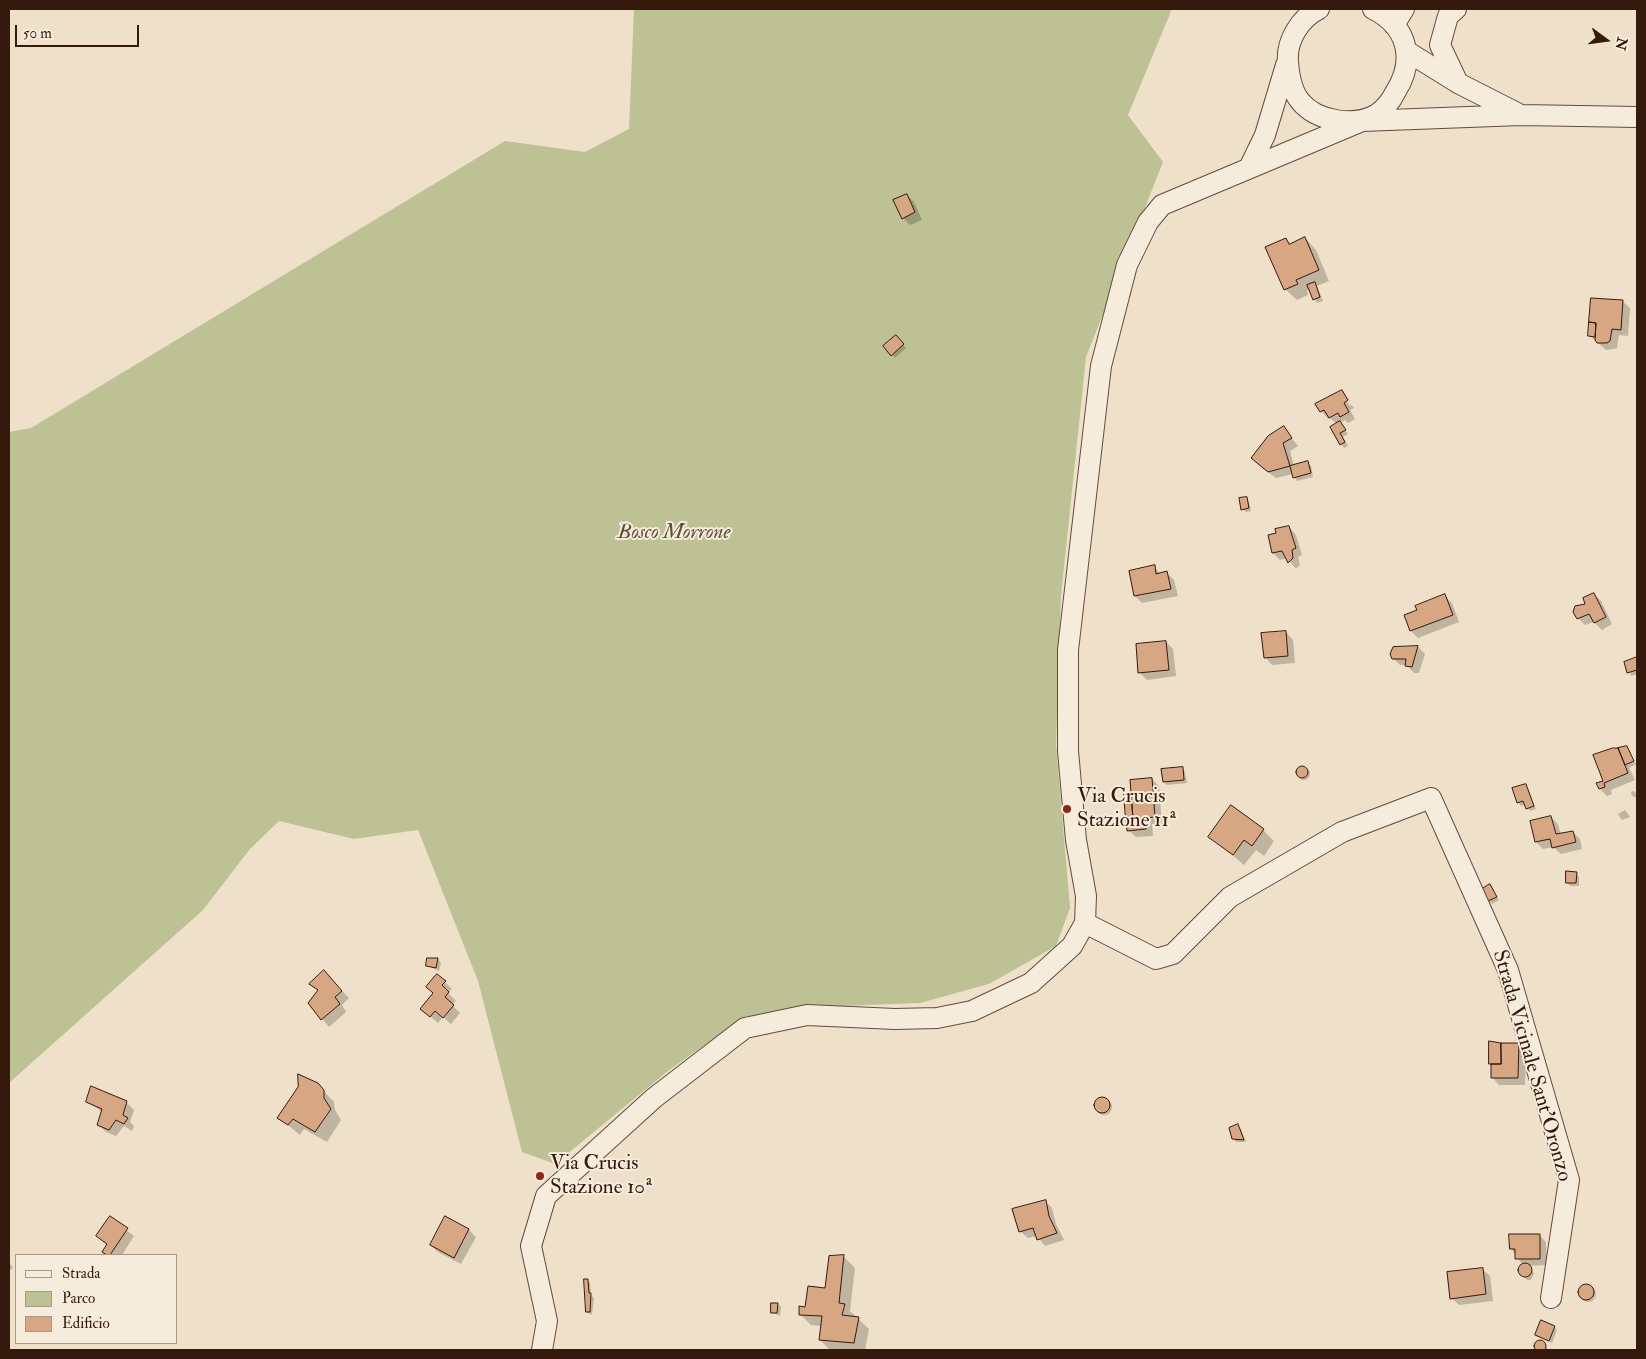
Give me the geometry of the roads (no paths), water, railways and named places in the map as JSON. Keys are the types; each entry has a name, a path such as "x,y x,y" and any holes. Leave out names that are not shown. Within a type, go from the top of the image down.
{"street":[{"path":"1296,9 1289,52 1291,84 1300,102 1330,120 1521,114 1637,116"},
{"path":"1250,166 1265,135 1298,26 1312,12 1319,9"},
{"path":"542,1350 547,1321 531,1246 546,1196 654,1098 745,1028 807,1015 895,1019 937,1018 972,1011 1030,983 1072,946 1085,923 1086,896 1076,840 1068,751 1068,650 1102,366 1127,265 1148,222 1162,205 1250,166 1306,146 1378,114 1391,100 1407,69 1408,52 1395,14 1373,9"},
{"path":"1456,9 1448,16 1440,44 1458,83"},
{"path":"1408,52 1458,83 1521,114"},
{"name":"Strada Vicinale Sant'Oronzo","path":"1085,923 1156,959 1174,954 1230,896 1342,832 1431,798 1508,970 1569,1180 1551,1298"}],"place":[{"name":"Via Crucis Stazione 11ª","path":"1067,809"},
{"name":"Via Crucis Stazione 10ª","path":"540,1176"}],"park label":[{"name":"Bosco Morrone","path":"674,533"}]}
